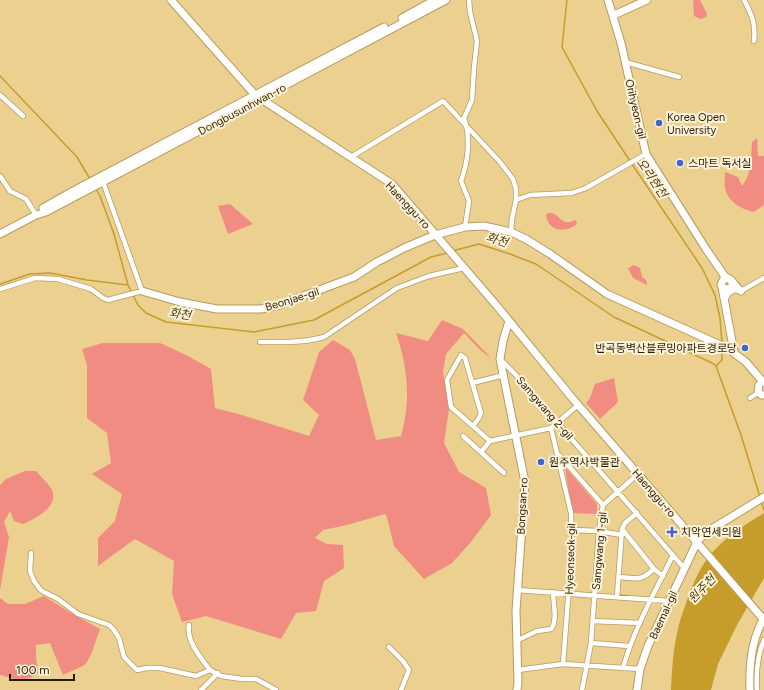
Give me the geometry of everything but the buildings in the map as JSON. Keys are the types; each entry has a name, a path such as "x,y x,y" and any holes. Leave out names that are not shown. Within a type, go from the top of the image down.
{"street":[{"name":"Haenggu-ro","path":"171,0 258,97 392,184 509,321 578,405 763,618"},
{"name":"Dongbusunhwan-ro","path":"258,97 435,0"},
{"name":"Dongbusunhwan-ro","path":"0,234 36,215 46,212 76,193 446,0"},
{"path":"465,227 468,201 461,181 465,171 468,155 467,126 464,118 472,100 477,41 470,12 469,0"},
{"name":"Orihyeon-gil","path":"608,0 614,15"},
{"name":"Orihyeon-gil","path":"612,0 644,155 706,249 726,285 725,300 733,353"},
{"path":"614,15 647,0"},
{"path":"744,0 754,21 754,41"},
{"path":"625,62 679,77"},
{"path":"0,95 23,116"},
{"path":"351,157 443,101 500,162 513,179 516,189 516,200 511,232"},
{"path":"516,200 530,195 572,194 586,188 644,155"},
{"path":"0,176 10,191 26,199 36,215"},
{"path":"0,289 35,278 58,279 91,289 102,298 108,300 141,292 100,181"},
{"name":"Haenggu-ro","path":"435,235 465,227 484,226 511,232 526,239 550,254 607,294 670,323 675,328 733,353"},
{"name":"Beonjae-gil","path":"141,292 180,302 217,309 261,309 299,298 354,277 376,262 435,235"},
{"path":"260,342 305,341 324,336 397,288 429,276 464,268"},
{"path":"726,285 741,291 764,278"},
{"name":"Bongsan-ro","path":"509,321 503,340 500,359 525,482 517,590 517,690"},
{"path":"733,353 746,362 762,387 750,398"},
{"path":"473,426 481,413 465,358 460,355 447,380 451,407 490,441"},
{"name":"Samgwang 2-gil","path":"500,359 515,374 684,568"},
{"path":"472,383 504,375"},
{"path":"481,452 490,441 551,428 578,405"},
{"name":"Hyeonseok-gil","path":"551,428 571,513 572,530 569,593 563,664"},
{"path":"463,436 504,473"},
{"name":"Hyeonseok-gil","path":"558,454 603,505"},
{"name":"Samgwang 1-gil","path":"582,690 591,643 599,531 603,505 638,474"},
{"name":"Baemal-gil","path":"637,690 640,669 669,601 697,542 705,533 764,497"},
{"path":"617,597 622,529 625,523 637,513"},
{"path":"622,529 654,569 663,576"},
{"path":"572,530 599,531 622,535"},
{"path":"31,553 30,571 39,588 58,599 78,614 109,625 119,638 124,657 137,670 160,668 196,676 210,670"},
{"path":"623,668 629,646 673,555"},
{"path":"619,577 644,578 654,569"},
{"path":"517,590 595,595"},
{"path":"516,641 537,631 551,629 554,621 553,592"},
{"name":"Samgwang 1-gil","path":"595,595 669,601"},
{"path":"750,690 752,646 763,618"},
{"path":"593,621 640,623"},
{"path":"189,625 188,629 191,641 196,652 210,670 221,676 256,679 276,690"},
{"path":"757,690 756,682 761,647 764,640"},
{"path":"591,643 629,646"},
{"path":"752,646 761,647"},
{"path":"388,647 403,661 409,670 401,690"},
{"path":"518,670 563,664 640,669"},
{"path":"201,690 218,673"}],"shaded area":[{"path":"700,0 707,14 706,17 701,19 694,16 693,1"},
{"path":"757,138 758,156 764,156 764,205 754,212 740,207 729,197 725,188 725,172 738,177 742,186 748,176 752,142"},
{"path":"230,204 253,224 228,234 218,206"},
{"path":"548,213 556,215 561,220 566,222 576,220 577,224 563,230 554,228 547,221 546,215"},
{"path":"634,265 640,268 642,277 646,280 647,285 633,278 628,268"},
{"path":"442,320 463,329 491,358 464,333 446,354 443,372 449,409 444,443 459,472 486,488 491,515 471,542 452,563 424,579 394,546 385,514 323,530 315,538 327,544 343,545 344,568 324,581 316,611 296,613 281,639 206,616 182,622 172,594 174,561 135,539 98,566 98,538 115,521 122,494 92,474 111,463 107,433 87,418 87,365 82,349 103,343 160,343 211,369 215,408 309,436 319,415 303,400 319,352 333,340 350,350 355,359 376,440 401,436 404,423 407,384 403,359 396,333 428,341"},
{"path":"614,378 618,402 600,419 586,403 590,398 595,384"},
{"path":"565,467 597,504 597,514 572,513"},
{"path":"25,471 36,471 47,483 52,490 52,502 45,512 23,524 14,521 10,511 4,522 9,537 0,590 0,485 6,479"},
{"path":"44,596 100,629 87,662 83,666 63,675 50,643 36,645 38,673 24,679 15,679 0,675 0,598 8,604 25,604"}],"water":[{"name":"원주천","path":"764,513 764,578 737,625 718,664 711,690 671,690 676,637 688,597 699,572 707,559 719,545"}],"waterway":[{"name":"오리현천","path":"567,0 562,47 597,111 630,161"},
{"path":"0,76 77,157 90,179"},
{"name":"오리현천","path":"632,164 702,268 715,295 720,318 722,343"},
{"name":"화천","path":"96,189 114,234 128,285 138,305 146,313 166,322 254,332 314,320 431,257 447,253"},
{"name":"화천","path":"452,251 479,244 536,264 614,317 716,366 741,435 760,497"},
{"path":"0,284 30,274 50,273 87,280 128,285"},
{"name":"오리현천","path":"716,366 722,360 722,349"},
{"name":"화천","path":"761,501 764,510"}],"place":[{"name":"Korea Open University","path":"659,123"},
{"name":"스마트 독서실","path":"680,163"},
{"name":"반곡동벽산블루밍아파트경로당","path":"745,348"},
{"name":"원주역사박물관","path":"541,462"},
{"name":"치악연세의원","path":"672,532"}]}
